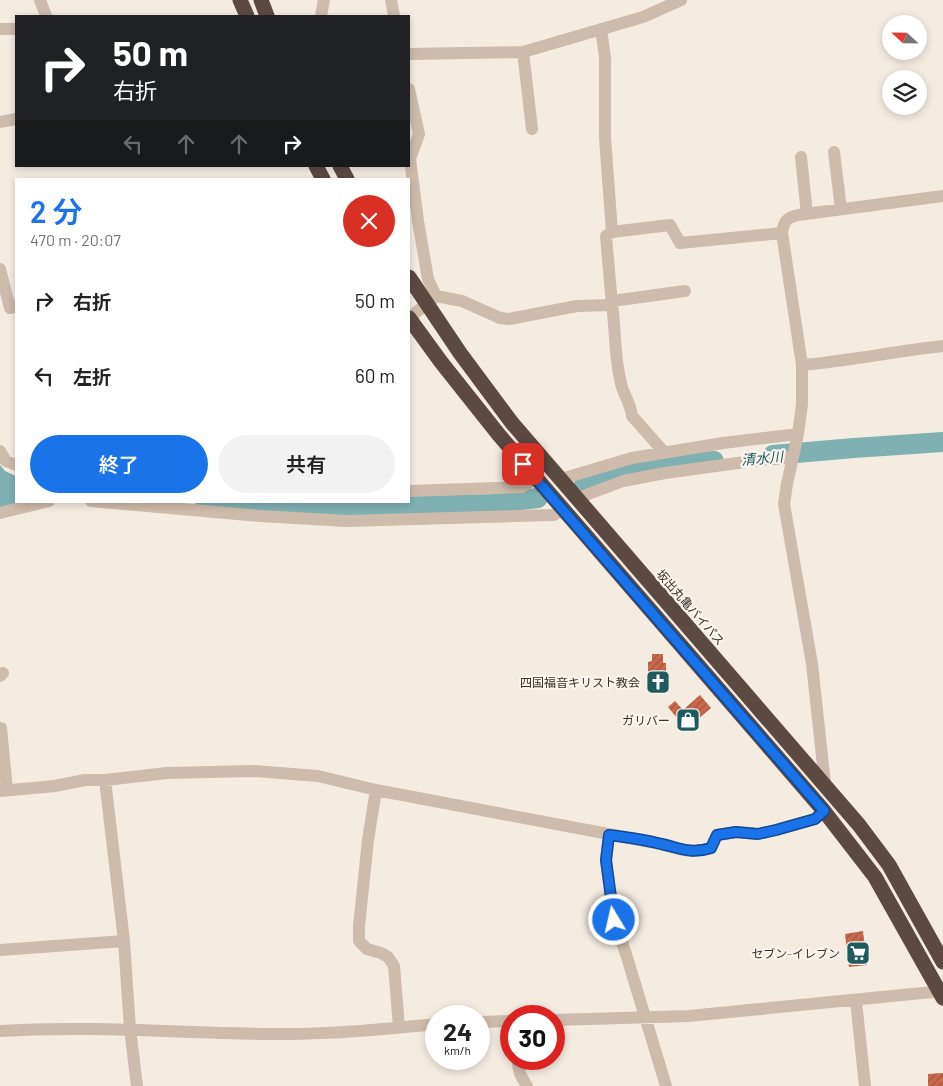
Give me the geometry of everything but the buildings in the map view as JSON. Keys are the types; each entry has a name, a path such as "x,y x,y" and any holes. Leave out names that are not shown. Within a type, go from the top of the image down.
{"highway":[{"path":"240,0 247,15"},
{"path":"261,0 268,15"},
{"name":"坂出丸亀バイパス","path":"410,278 432,300 460,353 512,423 859,825 889,865 943,962"},
{"path":"410,319 452,377 535,478 824,811 875,877 942,993"}],"street":[{"path":"40,0 46,15"},
{"path":"320,15 324,0"},
{"path":"391,0 394,15"},
{"path":"410,54 523,52 643,17 681,0"},
{"path":"0,29 15,29"},
{"path":"601,29 605,57 604,138 612,232"},
{"path":"523,52 532,128"},
{"path":"410,94 419,134 410,159 418,221 432,300"},
{"path":"0,122 15,119"},
{"path":"834,152 841,210"},
{"path":"802,158 807,214"},
{"path":"825,784 812,664 784,504 802,404 802,365 782,233 784,223 788,217 943,196"},
{"path":"664,452 632,416 622,387 614,334 615,323 606,236 612,232 670,225 680,243 782,233"},
{"path":"0,269 9,309"},
{"path":"410,317 432,300 462,302 483,309 500,318 510,319 577,306 612,303 685,292"},
{"path":"802,365 871,358 943,346"},
{"path":"561,480 632,458 723,442 798,434"},
{"path":"0,451 6,461 15,465"},
{"path":"578,498 623,481 657,474 792,457"},
{"path":"410,490 522,487 535,478"},
{"path":"0,513 41,503"},
{"path":"114,503 260,516 348,521 553,515 564,510"},
{"path":"0,728 4,790 167,773 254,771 318,776 376,790 700,852 711,848 717,835 736,832 758,834 776,830 815,819 824,811"},
{"path":"105,780 124,941 130,1029 137,1086"},
{"path":"376,790 368,840 359,942 367,948 388,957 394,966 399,1027"},
{"path":"609,835 606,860 614,920 666,1086"},
{"path":"0,950 124,941"},
{"path":"565,1020 732,1013 815,1003 942,993"},
{"path":"856,1000 865,1086"},
{"path":"0,1031 130,1029 285,1034 425,1025"},
{"path":"519,1070 527,1086"}],"water":[{"path":"0,465 5,471 15,476 15,503 29,503 0,509"}],"waterway":[{"name":"清水川","path":"773,455 943,442"},
{"name":"清水川","path":"584,485 647,467 714,461"},
{"name":"清水川","path":"233,503 316,509 491,504 538,498"}],"place":[{"name":"四国福音キリスト教会","path":"658,682"},
{"name":"ガリバー","path":"688,720"},
{"name":"セブン-イレブン","path":"858,953"}],"route":[{"path":"523,464 824,811 815,819 776,830 758,834 736,832 717,835 711,848 700,852 609,835 606,860 614,920"}]}
